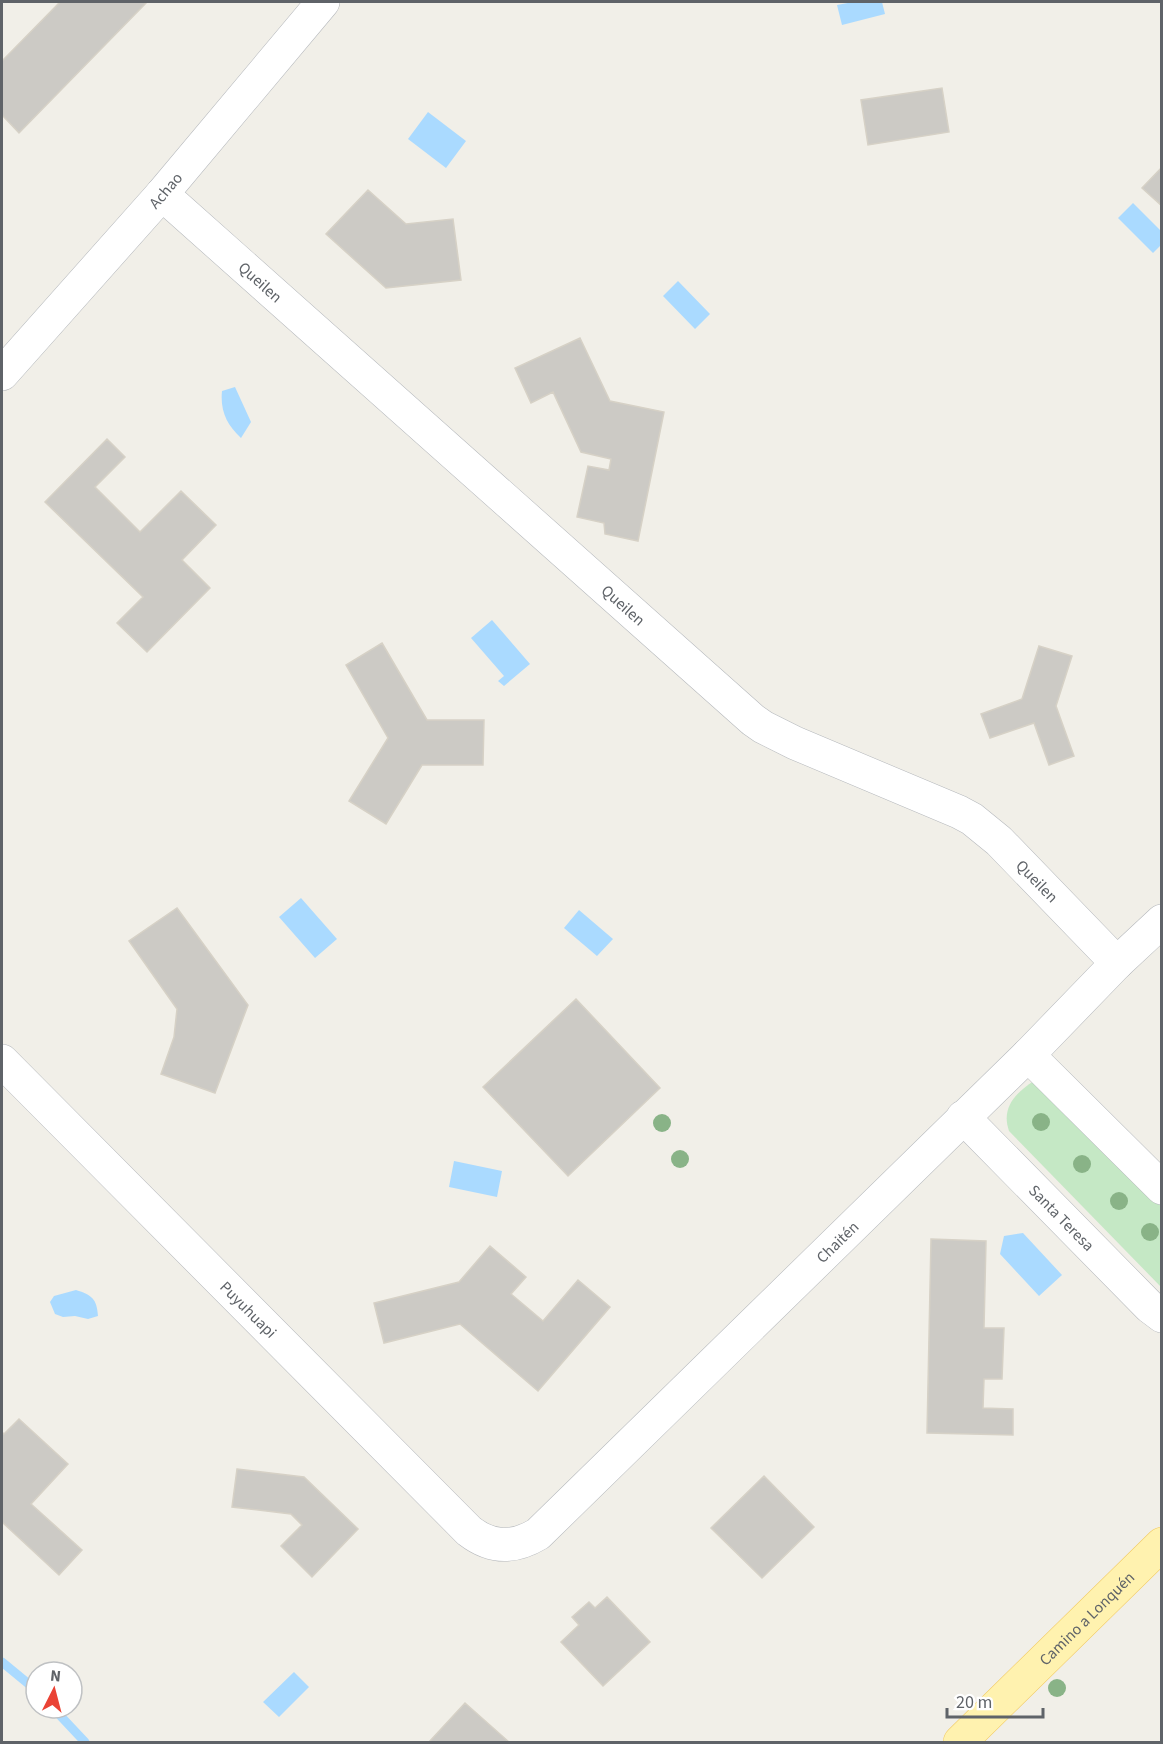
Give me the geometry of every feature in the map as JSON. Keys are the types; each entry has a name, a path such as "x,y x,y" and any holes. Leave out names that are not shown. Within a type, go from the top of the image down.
{"main road":[{"name":"Camino a Lonquén","path":"960,1743 1161,1544"}],"street":[{"name":"Achao","path":"2,374 162,194 323,2"},
{"name":"Queilen","path":"162,194 753,720 795,743 972,819 999,841 1117,963"},
{"name":"Chaitén","path":"504,1545 526,1542 537,1534 1028,1055 1161,921"},
{"path":"1028,1055 1161,1188"},
{"name":"Puyuhuapi","path":"2,1061 468,1531 485,1541 504,1545"},
{"name":"Santa Teresa","path":"963,1117 1161,1316"}],"green space":[{"path":"1034,1081 1161,1196 1161,1287 1009,1131 1007,1115 1011,1102"}],"water":[{"path":"853,2 882,2 885,14 842,25 837,5"},
{"path":"428,112 466,141 446,168 408,139"},
{"path":"1133,203 1161,231 1161,245 1153,253 1118,218"},
{"path":"678,281 710,314 695,329 663,296"},
{"path":"235,387 251,422 241,438 228,423 222,405 222,391"},
{"path":"492,620 530,664 504,686 498,681 504,676 471,638"},
{"path":"301,898 337,939 315,958 279,917"},
{"path":"579,910 613,939 597,956 564,928"},
{"path":"454,1161 502,1171 497,1197 449,1187"},
{"path":"1023,1233 1062,1275 1039,1296 1000,1254 1004,1236"},
{"path":"76,1290 93,1298 98,1316 88,1319 55,1314 50,1302 54,1296"},
{"path":"294,1672 309,1687 279,1717 263,1702"}],"building":[{"path":"60,2 147,2 19,133 2,115 2,61"},
{"path":"942,88 949,132 868,145 861,100"},
{"path":"1162,167 1162,206 1142,188"},
{"path":"368,190 406,224 453,219 461,280 386,288 326,234"},
{"path":"580,338 610,401 664,412 638,541 605,534 604,523 577,517 588,466 609,470 611,459 581,452 553,392 531,403 515,368"},
{"path":"107,439 125,457 95,487 140,532 181,491 216,525 182,560 210,588 147,652 117,623 143,597 45,502"},
{"path":"382,643 427,720 484,720 483,765 422,765 386,824 349,801 388,738 346,665"},
{"path":"1039,646 1072,656 1056,706 1074,756 1049,765 1034,723 990,738 981,714 1022,699"},
{"path":"177,908 248,1005 215,1093 161,1074 174,1037 177,1009 129,941"},
{"path":"576,999 660,1088 568,1176 483,1087"},
{"path":"931,1239 986,1241 984,1328 1004,1328 1002,1379 984,1379 983,1408 1013,1409 1013,1435 927,1433"},
{"path":"490,1246 526,1277 511,1294 543,1321 578,1280 610,1307 538,1391 460,1324 384,1343 374,1303 459,1282"},
{"path":"19,1419 68,1464 31,1504 82,1550 59,1575 2,1522 2,1432 4,1434"},
{"path":"237,1469 304,1477 358,1529 312,1577 281,1546 302,1525 291,1514 232,1507"},
{"path":"764,1476 814,1527 762,1578 711,1528"},
{"path":"607,1597 650,1642 603,1686 561,1642 579,1625 572,1617 589,1602 595,1608"},
{"path":"465,1703 509,1742 429,1742"}],"waterway":[{"path":"2,1662 24,1680"},
{"path":"64,1720 85,1742"}]}
